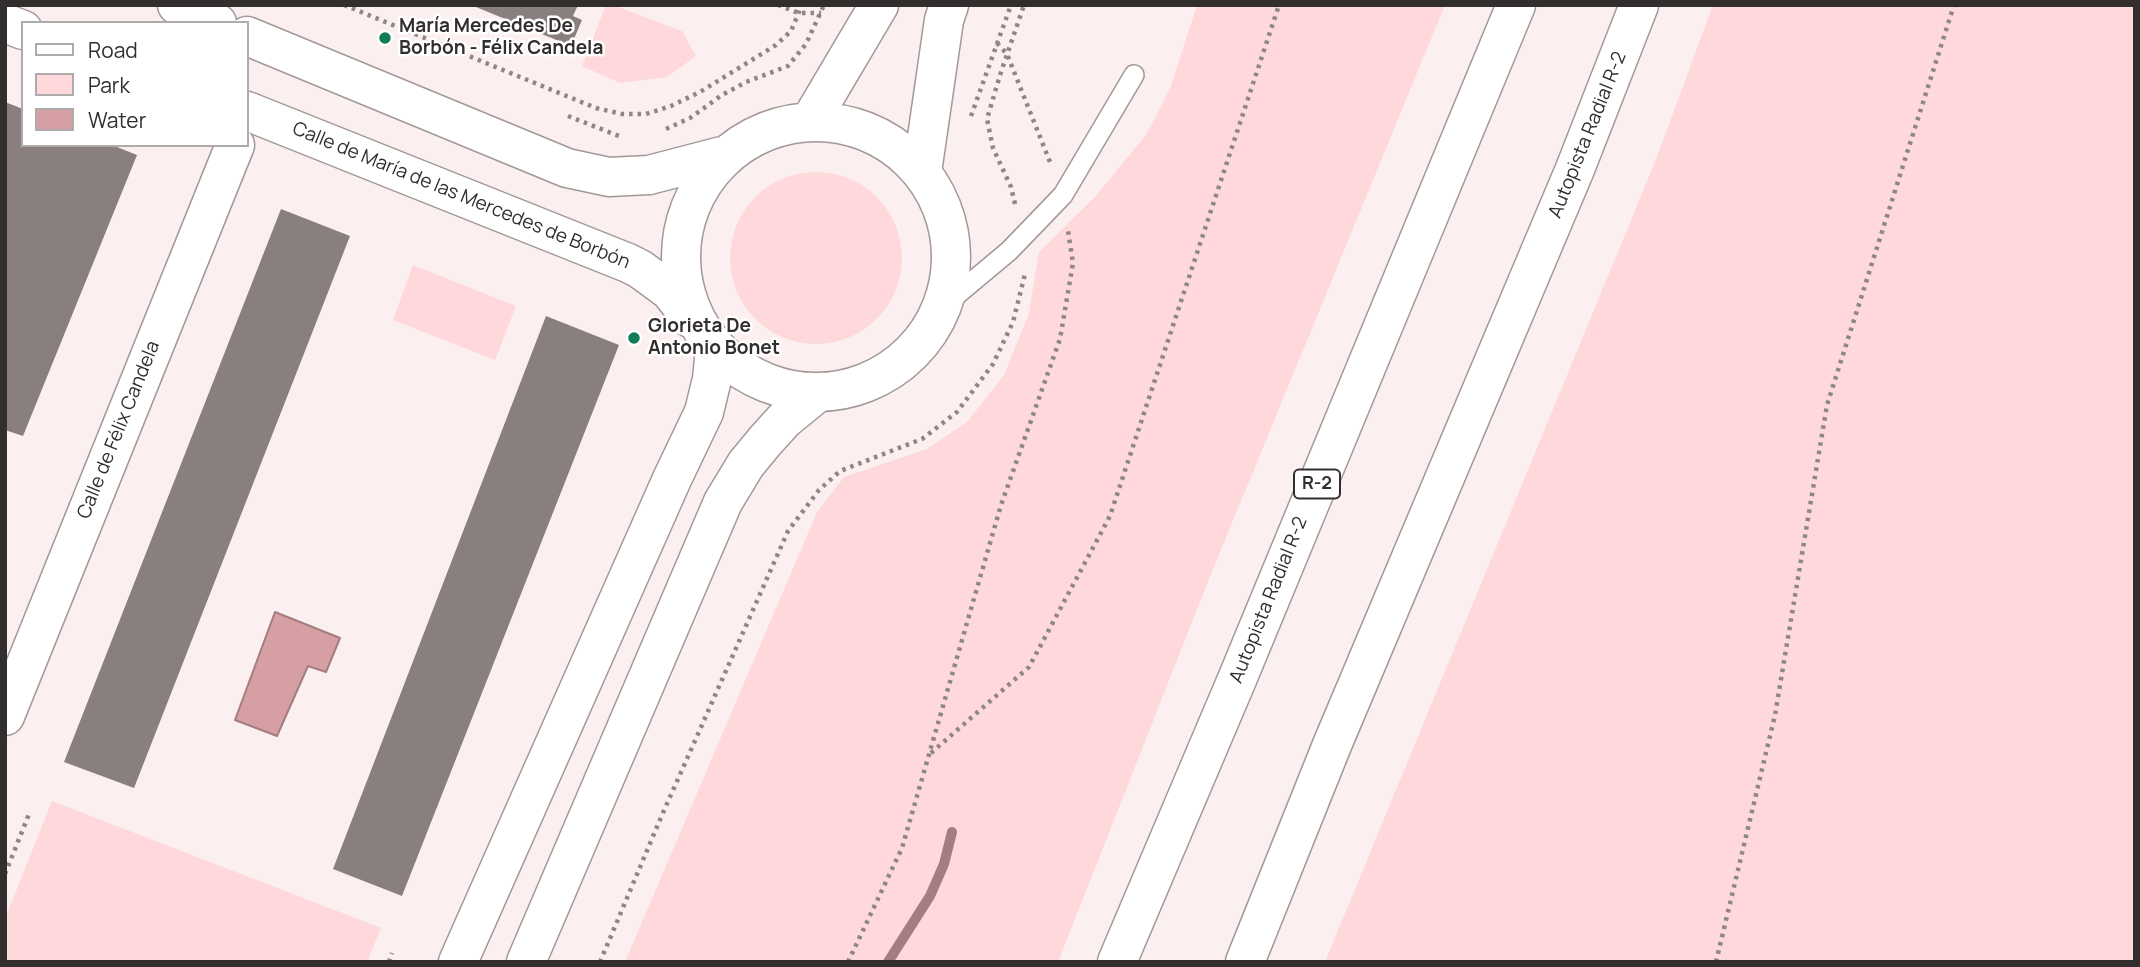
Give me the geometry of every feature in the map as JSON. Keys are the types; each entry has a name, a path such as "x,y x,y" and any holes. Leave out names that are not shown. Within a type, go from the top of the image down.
{"main road":[{"path":"177,5 212,21"},
{"path":"811,120 879,5"},
{"path":"922,172 944,20 949,5"},
{"name":"Autopista Radial R-2","path":"1117,962 1516,5"},
{"name":"Autopista Radial R-2","path":"1245,962 1332,745 1575,169 1639,5"},
{"path":"248,36 567,168 610,177 649,174 722,156 770,128 811,120 853,126 891,144 922,172 940,201 949,234 951,268 942,307 922,341 892,369 856,387 817,393 779,388 744,373 705,336"},
{"name":"Calle de María de las Mercedes de Borbón","path":"248,122 628,263 670,291 705,336"},
{"name":"Calle de Félix Candela","path":"5,716 234,147"},
{"path":"458,962 704,412 712,379 705,336 685,283 683,241 695,196 722,156"},
{"path":"526,962 723,502 752,456 784,420 817,393"}],"lane":[{"path":"942,307 1023,237 1063,195 1134,75"}],"path":[{"path":"344,5 596,108 621,114 646,114 700,92 776,44 791,31 802,5"},
{"path":"778,5 799,13 821,13"},
{"path":"657,133 690,118 746,82 788,66 806,44 824,5"},
{"path":"971,116 1011,5"},
{"path":"600,962 788,531 819,490 840,471 922,439 957,412 993,364 1013,322 1026,272 1023,237 1011,187 993,148 987,119 1024,5"},
{"path":"930,754 1029,667 1110,516 1279,5"},
{"path":"1716,962 1775,715 1827,405 1954,5"},
{"path":"848,962 902,848 1001,505 1060,339 1073,263 1063,195 1007,54 997,43"},
{"path":"568,116 619,136 631,135"},
{"path":"5,874 29,814"},
{"path":"389,962 392,953"}],"green space":[{"path":"606,5 613,5 682,31 696,56 667,77 620,83 582,66"},
{"path":"1197,5 1445,5 1211,574 1058,962 625,962 817,512 844,477 927,449 967,422 1004,375 1029,313 1039,252 1094,198 1146,135 1170,89"},
{"path":"1713,5 2135,5 2135,962 1325,962 1655,162"},
{"path":"816,172 849,179 877,197 895,225 902,258 895,291 877,319 849,337 816,344 783,337 755,319 737,291 730,258 737,225 755,197 783,179"},
{"path":"413,265 516,306 495,360 393,320"},
{"path":"52,801 381,928 367,962 5,962 5,919"}],"water":[{"path":"275,612 340,638 326,672 308,666 277,736 235,720"}],"building":[{"path":"471,5 578,5 573,16 582,20 571,46"},
{"path":"5,102 21,108 21,147 117,147 137,155 23,436 5,430"},
{"path":"281,209 350,236 134,788 64,762"},
{"path":"546,316 619,345 402,896 333,869"}],"waterway":[{"path":"888,962 930,896 944,864 952,832"}],"place":[{"name":"María Mercedes De Borbón - Félix Candela","path":"385,38"},
{"name":"Glorieta De Antonio Bonet","path":"634,338"}]}
